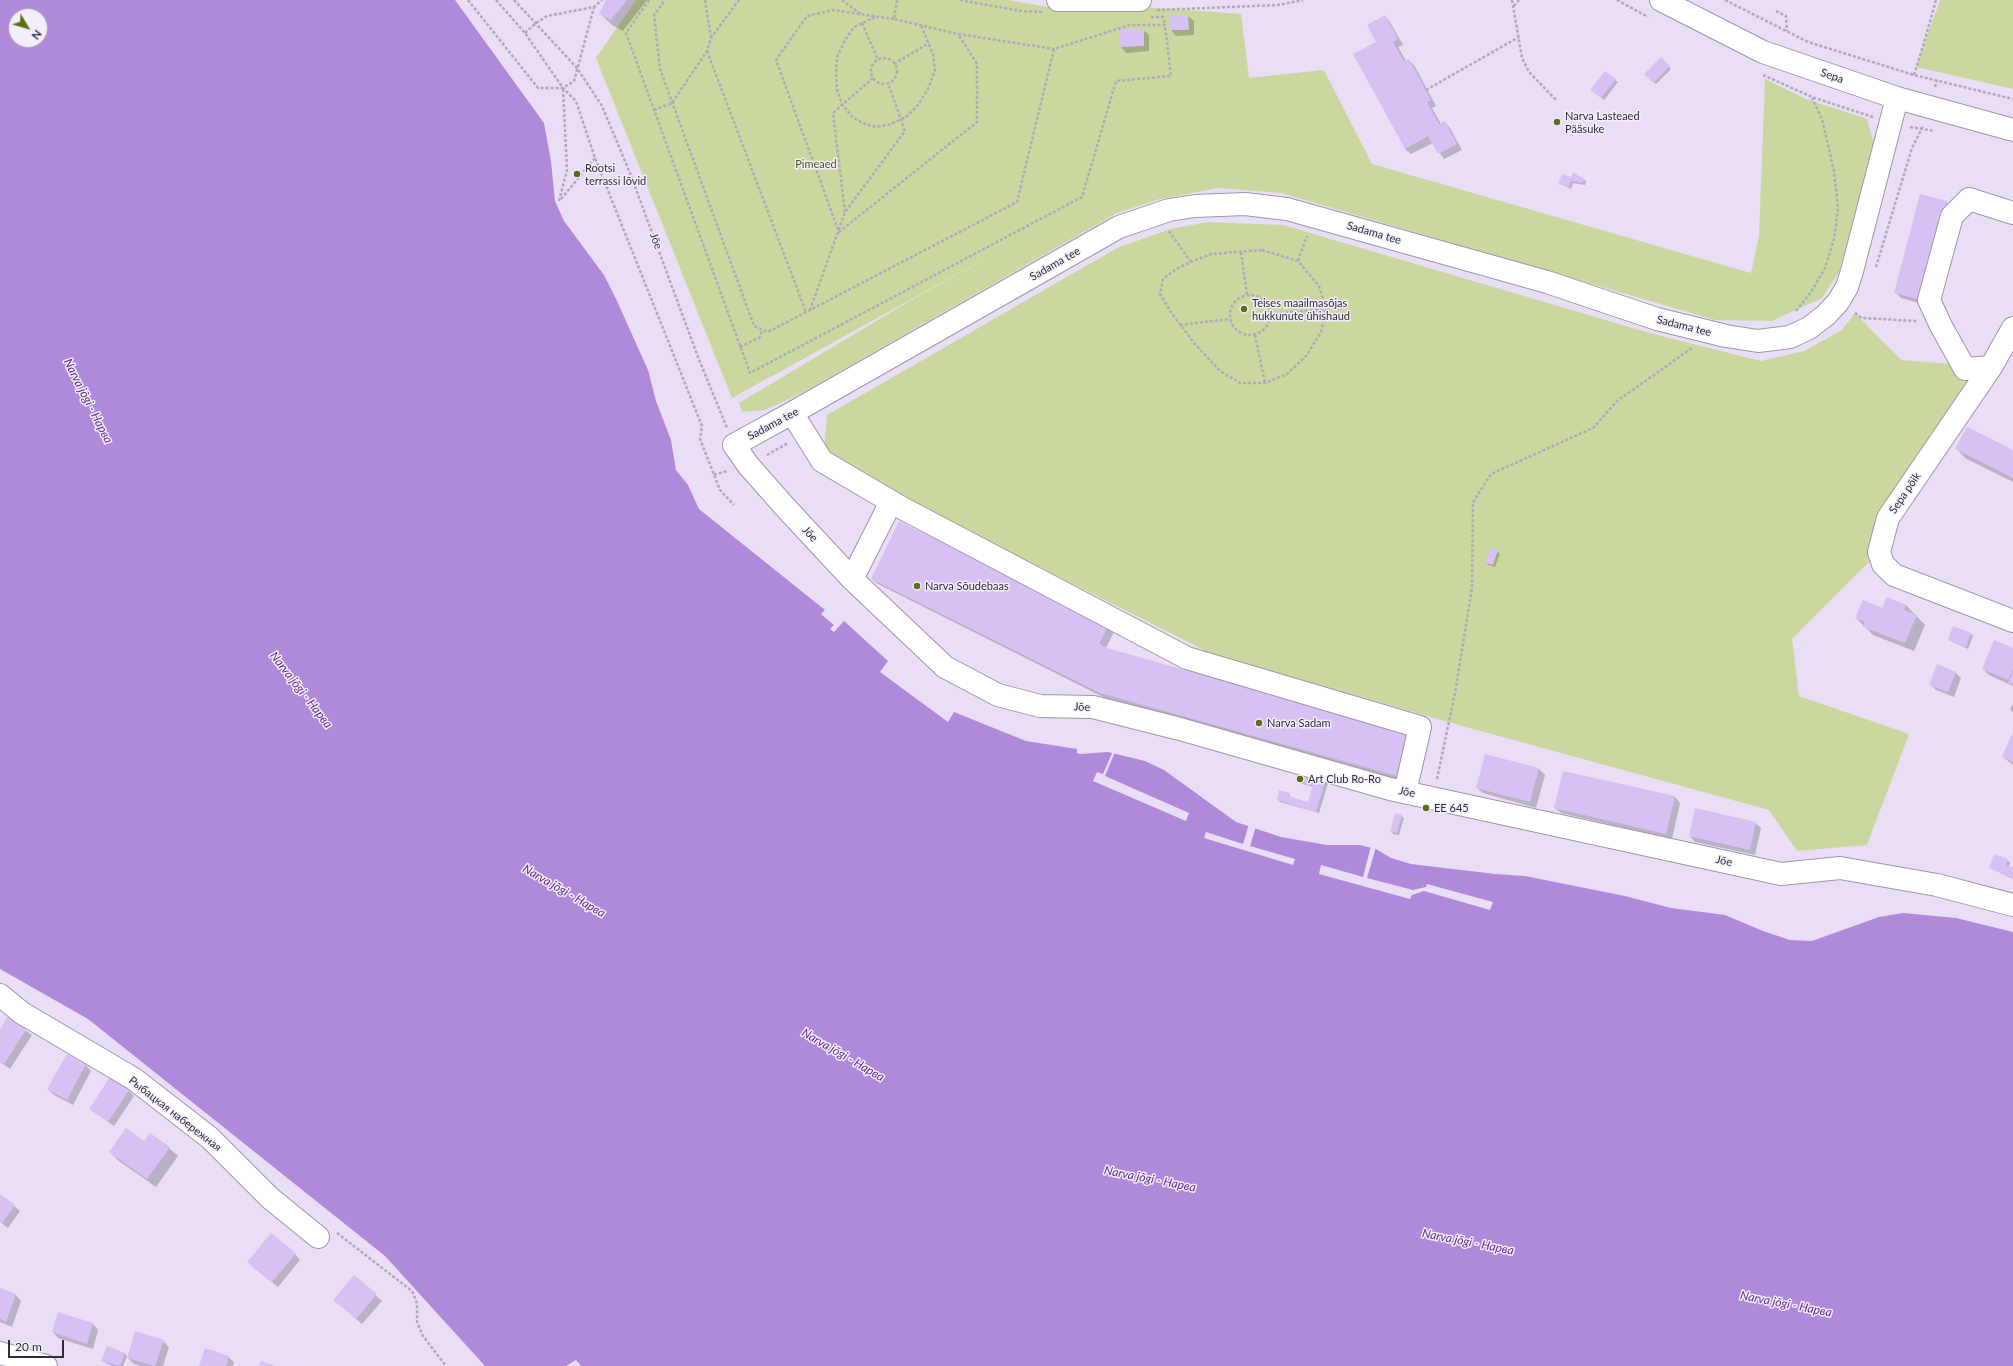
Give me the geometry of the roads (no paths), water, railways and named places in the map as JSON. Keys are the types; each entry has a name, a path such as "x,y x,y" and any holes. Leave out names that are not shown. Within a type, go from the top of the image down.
{"street":[{"path":"1058,0 1140,0"},
{"name":"Sepa","path":"1661,0 1762,52 1897,98 2013,130"},
{"name":"Sadama tee","path":"734,445 1119,227 1169,210 1221,203 1287,209 1547,282 1657,319 1726,336 1758,341 1773,340 1790,336 1809,328 1826,315 1838,302 1847,287 1897,98"},
{"path":"1991,368 1965,368 1941,326 1929,300 1952,216 1969,198 2013,212"},
{"name":"Sepa põik","path":"2013,328 1991,368 1888,518 1879,552 1883,564 1894,574 2013,621"},
{"path":"792,413 822,461 891,502 1188,658 1420,727 1398,790"},
{"name":"Jõe","path":"734,445 748,465 852,579 945,667 998,695 1040,706 1093,707 1180,728 1398,790 1781,874 1840,868 1937,885 2013,905"},
{"path":"852,579 891,502"},
{"name":"Рыбацкая набережная","path":"0,995 28,1017 134,1079 210,1138 270,1198 313,1233"},
{"path":"0,1354 46,1366"}],"water":[{"name":"Narva jõgi - Нарва","path":"0,0 455,0 544,123 551,161 555,201 564,221 604,275 617,301 648,370 656,401 671,440 676,470 688,485 699,509 825,610 821,614 834,625 830,629 834,632 844,621 888,661 880,672 948,722 954,712 1026,741 1077,749 1077,753 1080,754 1108,752 1145,761 1164,770 1236,822 1281,837 1327,845 1360,845 1376,849 1391,858 1411,864 1525,876 1625,896 1671,908 1725,915 1763,931 1790,940 1812,941 1879,917 1903,913 1956,918 2013,932 2013,1366 581,1366 576,1360 566,1366 485,1366 385,1256 88,1019 0,969"}],"place":[{"name":"Narva Lasteaed Pääsuke","path":"1557,122"},
{"name":"Rootsi terrassi lõvid","path":"577,174"},
{"name":"Teises maailmasõjas hukkunute ühishaud","path":"1244,309"},
{"name":"Narva Sõudebaas","path":"917,586"},
{"name":"Narva Sadam","path":"1259,723"},
{"name":"Art Club Ro-Ro","path":"1300,779"},
{"name":"EE 645","path":"1426,808"}],"park label":[{"name":"Pimeaed","path":"816,164"}]}
